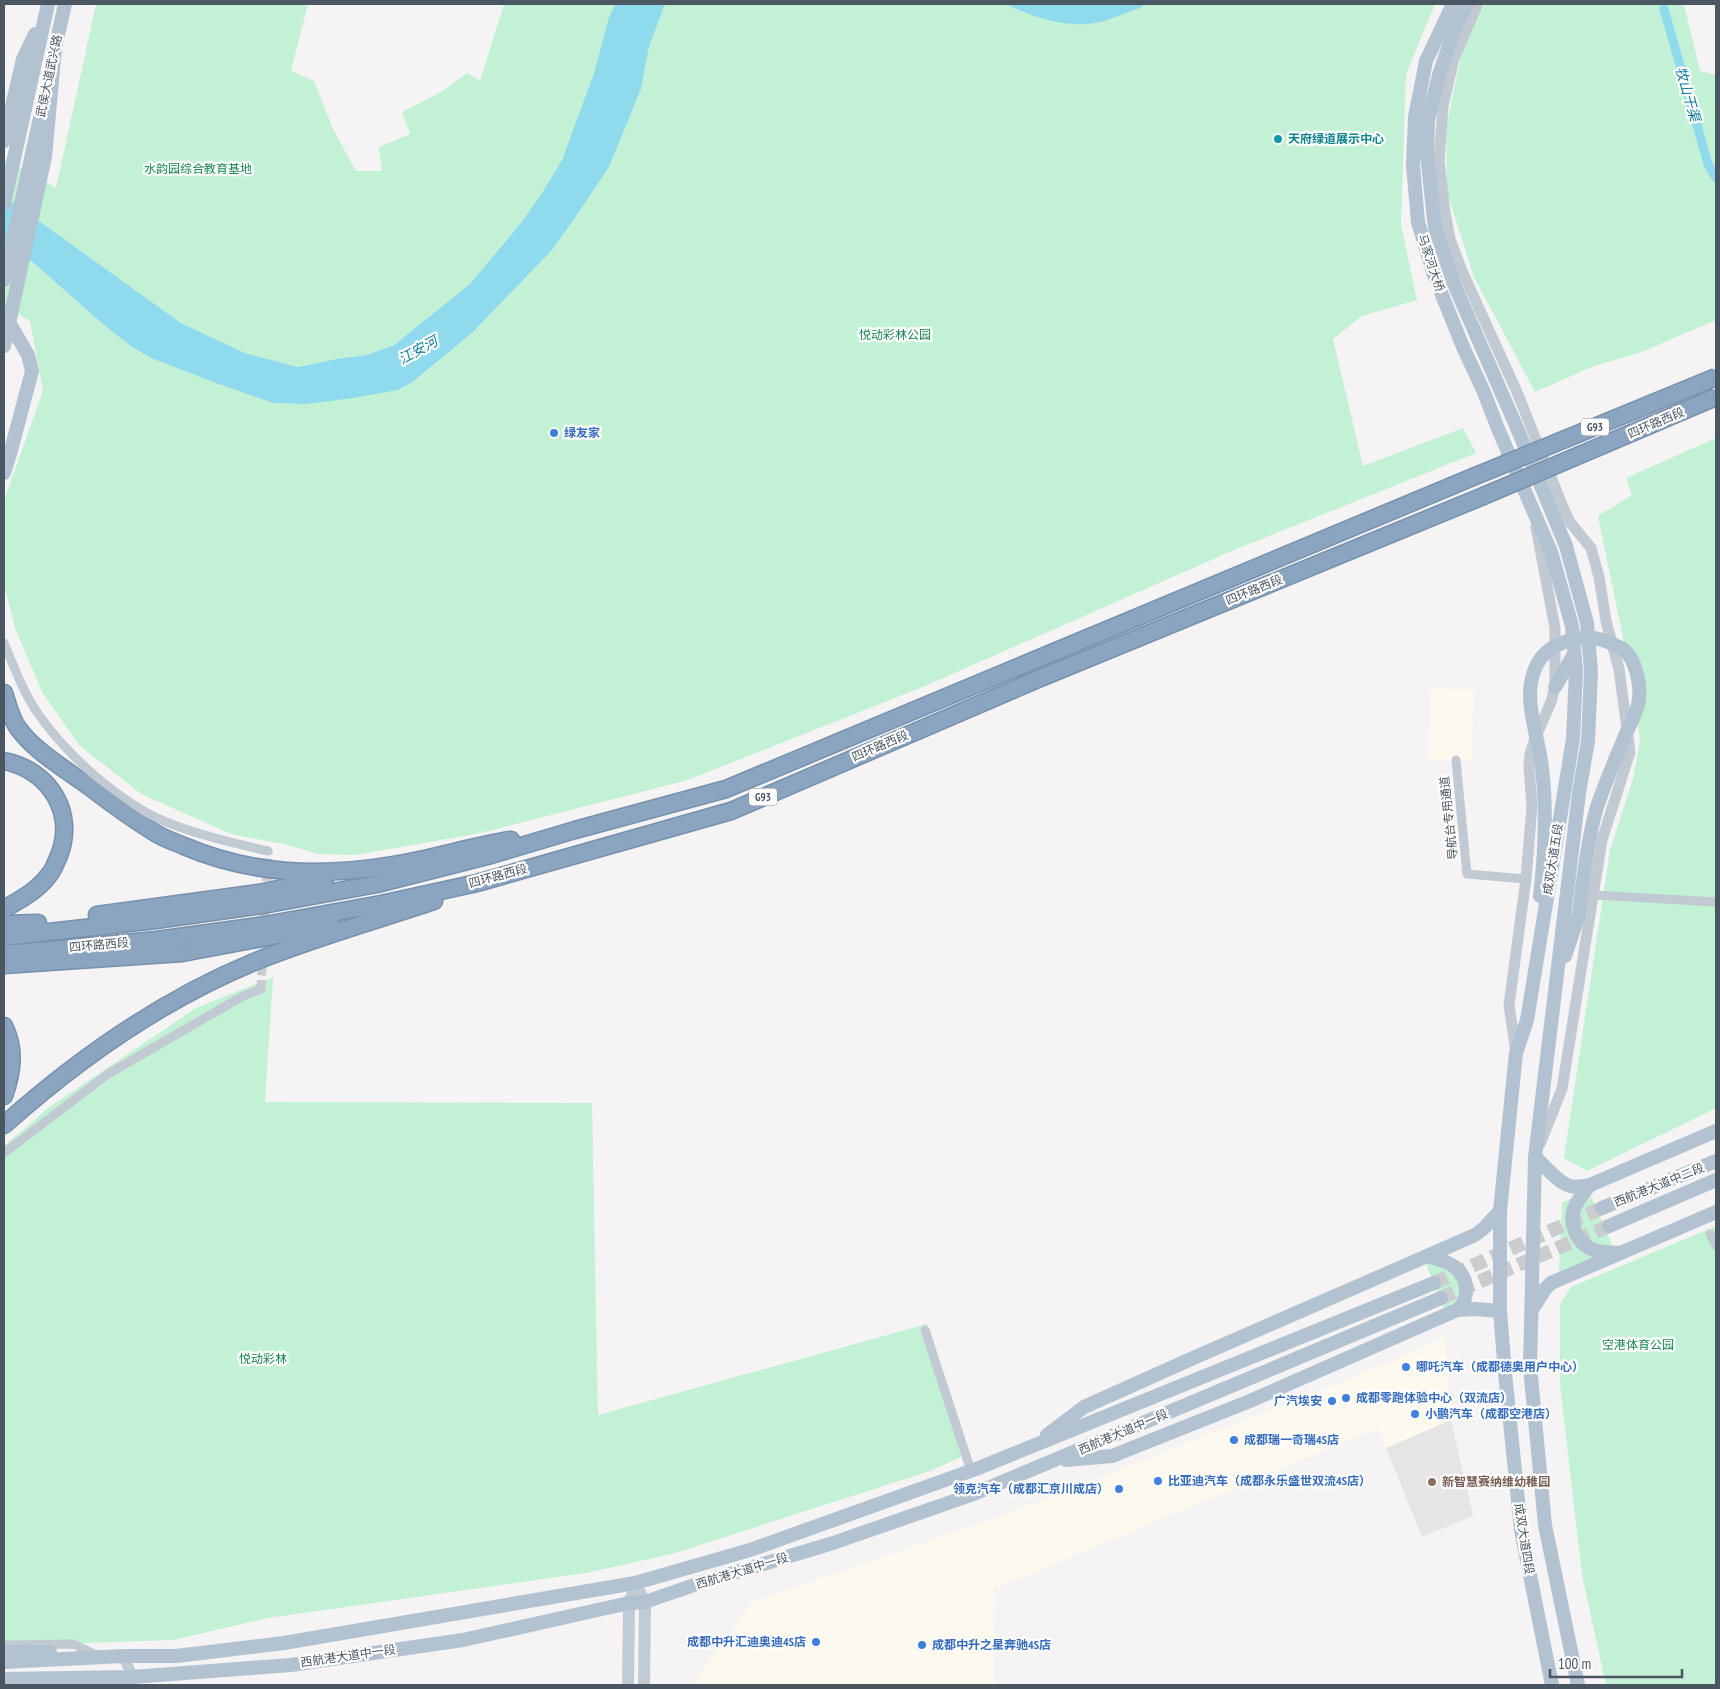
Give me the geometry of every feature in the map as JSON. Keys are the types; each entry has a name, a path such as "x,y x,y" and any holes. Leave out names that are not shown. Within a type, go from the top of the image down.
{"highway":[{"name":"四环路西段","path":"4,937 224,910 377,884 490,855 726,789 1716,377"},
{"name":"四环路西段","path":"4,954 157,940 255,926 381,904 477,882 731,811 1038,679 1481,497 1716,397"},
{"path":"4,694 17,727 34,747 112,804 158,834 206,855 286,872 316,872 393,865"},
{"path":"4,760 25,766 39,777 57,796 64,820 63,846 51,874 32,894 4,909"},
{"path":"4,924 38,923 259,893 482,844 575,830"},
{"path":"4,1125 49,1087 125,1031 205,986 254,963 308,942 456,895 477,882"},
{"path":"4,965 182,954 324,927 419,906"},
{"path":"4,1026 11,1048 12,1063 10,1079 4,1096"}],"main road":[{"name":"武侯大道武兴路","path":"4,280 65,4"},
{"name":"马家河大桥","path":"1453,4 1426,61 1415,117 1413,165 1418,222 1434,275 1533,510"},
{"name":"成双大道五段","path":"1467,4 1456,25 1444,58 1428,120 1427,155 1435,228 1454,284 1566,546 1587,623 1591,671 1588,741 1579,793 1534,1157 1534,1213"},
{"name":"武侯大道武兴路","path":"4,204 9,138 47,5"},
{"path":"4,346 45,158 55,48"},
{"path":"4,473 32,371 28,355 10,319"},
{"name":"成双大道五段","path":"1500,1211 1516,1053 1527,1020 1573,739 1576,672 1572,626 1551,552 1533,510"},
{"path":"1527,1020 1545,853 1542,766 1534,727 1531,680 1538,662 1552,647 1584,637 1600,638 1623,649 1631,660 1640,684 1638,705 1596,809 1588,891 1555,985"},
{"path":"1555,687 1574,654"},
{"path":"1534,1157 1562,1182 1571,1187 1590,1185 1716,1131"},
{"name":"西航港大道中二段","path":"1602,1208 1716,1161"},
{"name":"西航港大道中二段","path":"1610,1226 1716,1180"},
{"path":"1590,1185 1577,1202 1573,1213 1573,1230 1583,1245 1596,1251 1621,1253"},
{"path":"1030,1447 1084,1407 1475,1235 1500,1211"},
{"name":"成双大道四段","path":"1500,1211 1500,1312 1521,1530 1552,1685"},
{"path":"1532,1311 1545,1289 1551,1283 1716,1212"},
{"name":"成双大道四段","path":"1534,1213 1530,1367 1545,1525 1578,1685"},
{"path":"1053,1461 1112,1456 1250,1401 1457,1310 1462,1306 1466,1295 1466,1284 1463,1275 1456,1266 1427,1256"},
{"name":"西航港大道中一段","path":"4,1662 124,1656 176,1656 284,1643 635,1583 750,1550 971,1471 1434,1282"},
{"name":"西航港大道中一段","path":"4,1679 76,1677 126,1681 291,1665 444,1642 645,1602 700,1583 833,1543 971,1496 1441,1298"},
{"path":"1457,1310 1475,1309 1500,1312"},
{"path":"635,1583 645,1602 644,1685"},
{"path":"628,1685 629,1604 635,1583"},
{"path":"4,1652 41,1651 100,1658"},
{"path":"43,1685 76,1677"}],"street":[{"path":"1478,4 1454,58 1443,106 1439,161 1450,239 1462,271 1517,392 1569,521 1591,548 1599,577 1606,621 1619,669 1630,752 1588,891 1562,1089 1534,1157"},
{"path":"1516,1053 1509,1005 1526,879 1532,806 1530,754 1555,687 1555,628 1533,510"},
{"path":"4,643 38,714 70,753 97,779 126,799 164,821 212,838 268,851"},
{"name":"导航台专用通道","path":"1456,760 1467,874 1526,879"},
{"path":"1588,891 1716,902"},
{"path":"4,1154 108,1074 243,996 261,989"},
{"path":"1710,1234 1716,1246"},
{"path":"925,1330 971,1471"},
{"path":"4,1645 73,1644 100,1658"},
{"path":"124,1656 126,1681"}],"shaded area":[{"path":"1431,689 1474,690 1472,760 1428,759"},
{"path":"1445,1337 1451,1420 1386,1448 1378,1428 995,1589 994,1685 692,1685 752,1602 996,1518 1357,1376"},
{"name":"新智慧赛纳维幼稚园","path":"1451,1420 1473,1516 1422,1537 1386,1448"}],"green space":[{"name":"水韵园综合教育基地","path":"96,4 308,4 291,71 314,81 333,129 356,171 382,171 379,147 410,134 402,112 443,91 467,73 480,81 504,4 615,4 609,17 594,73 562,160 520,224 470,284 394,345 367,355 298,367 245,353 181,323 4,196 4,158 56,188"},
{"name":"悦动彩林公园","path":"665,4 1006,4 1024,13 1140,8 1145,4 1435,4 1406,74 1401,225 1417,300 1362,316 1333,339 1363,466 1463,428 1476,453 1234,550 925,686 688,780 481,833 355,855 318,854 288,845 231,834 141,794 79,745 42,692 15,628 4,584 4,500 43,391 30,321 4,306 4,249 36,265 105,326 132,347 151,358 273,403 306,404 415,381 472,333 553,249 609,167 641,89 649,47"},
{"path":"1485,4 1684,4 1700,71 1716,75 1716,320 1639,353 1594,366 1535,392 1474,277 1447,192 1446,129 1462,50"},
{"path":"1716,438 1716,1108 1587,1171 1564,1158 1610,850 1633,779 1640,741 1634,691 1598,516 1632,495 1626,478"},
{"name":"悦动彩林","path":"273,977 265,1102 592,1103 598,1415 927,1324 961,1457 930,1471 672,1554 586,1573 268,1618 173,1640 4,1646 4,1146 48,1108 196,1008"},
{"path":"1590,1194 1614,1249 1600,1249 1577,1229 1577,1211"},
{"path":"1574,1197 1571,1229 1605,1257 1559,1277 1562,1203"},
{"name":"空港体育公园","path":"1716,1226 1716,1685 1606,1685 1582,1575 1560,1385 1560,1304 1571,1287"},
{"path":"1431,1263 1448,1267 1459,1279 1460,1299 1446,1314 1426,1264"}],"water":[{"name":"江安河","path":"615,4 665,4 649,47 641,89 609,167 553,249 472,333 414,381 398,390 306,404 273,403 216,383 151,358 132,347 105,326 36,265 4,244 4,196 181,323 245,353 298,367 367,355 394,345 470,284 520,224 542,193 562,160 594,73 609,17"},
{"path":"1006,4 1145,4 1140,8 1104,21 1066,24 1029,14"}],"waterway":[{"name":"牧山干渠","path":"1664,9 1708,164 1716,178"}],"tunnel":[{"path":"261,989 268,851"},
{"path":"1434,1283 1602,1208"},
{"path":"1441,1298 1609,1226"}],"place":[{"name":"天府绿道展示中心","path":"1278,139"},
{"name":"绿友家","path":"554,433"},
{"name":"哪吒汽车（成都德奥用户中心）","path":"1406,1367"},
{"name":"成都零跑体验中心（双流店）","path":"1346,1398"},
{"name":"广汽埃安","path":"1332,1401"},
{"name":"小鹏汽车（成都空港店）","path":"1415,1414"},
{"name":"成都瑞一奇瑞4S店","path":"1234,1440"},
{"name":"比亚迪汽车（成都永乐盛世双流4S店）","path":"1158,1481"},
{"name":"新智慧赛纳维幼稚园","path":"1432,1482"},
{"name":"领克汽车（成都汇京川成店）","path":"1119,1489"},
{"name":"成都中升汇迪奥迪4S店","path":"816,1642"},
{"name":"成都中升之星奔驰4S店","path":"922,1645"}]}
